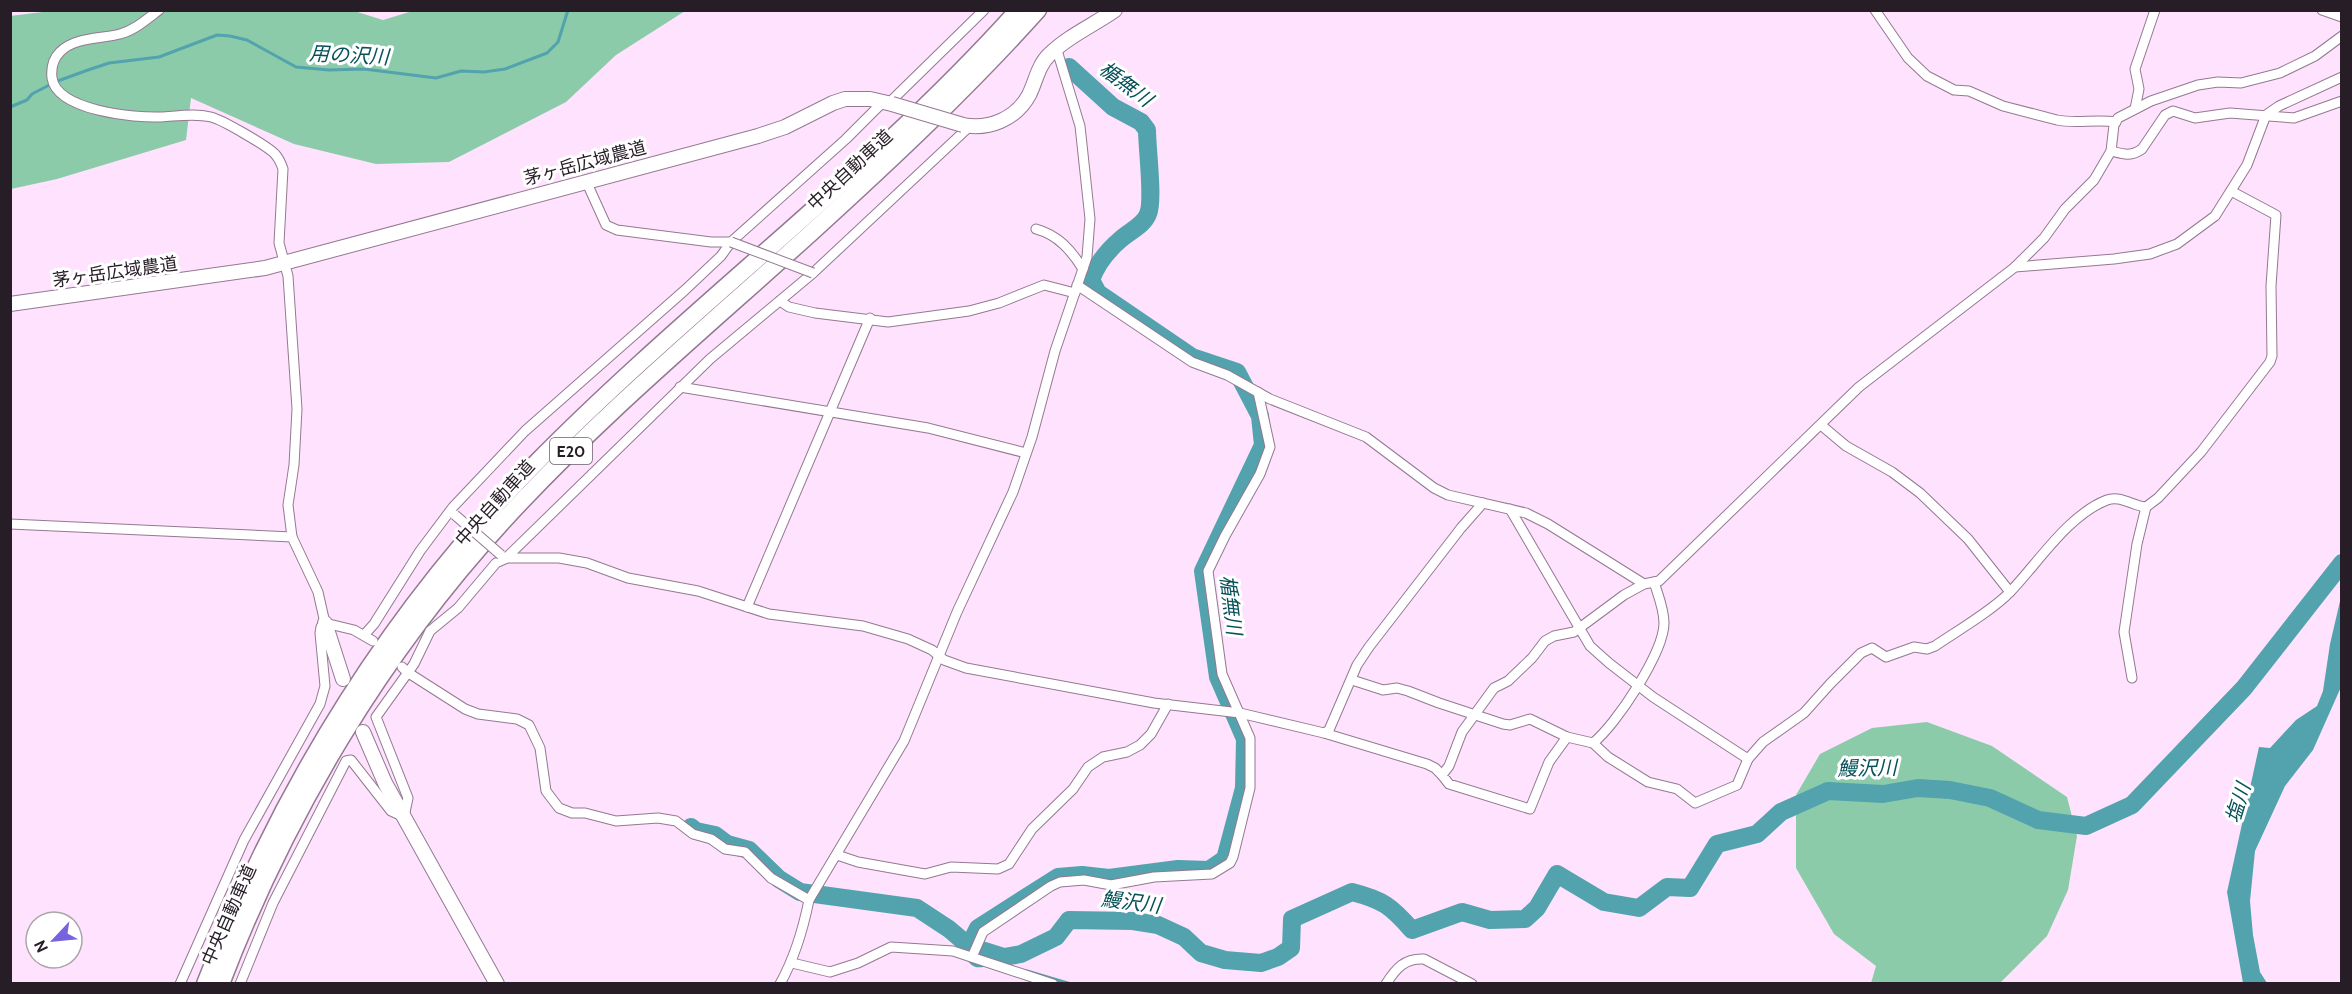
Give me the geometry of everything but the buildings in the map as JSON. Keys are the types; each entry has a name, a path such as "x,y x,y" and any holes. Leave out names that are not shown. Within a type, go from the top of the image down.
{"highway":[{"name":"中央自動車道","path":"205,984 243,892 292,792 370,666 408,612 450,560 533,466 586,414 910,122 980,53 1018,10"},
{"name":"中央自動車道","path":"221,984 256,897 312,790 382,675 420,621 461,570 537,484 597,426 921,132 990,63 1038,10"}],"street":[{"path":"159,10 121,34 69,45 60,51 55,59 52,75 54,85 58,92 79,105 116,113 148,117 189,115 213,117 224,121 275,154 283,169 279,243 288,276 297,409 294,465 288,505 292,537 318,592 325,623 343,679"},
{"path":"325,623 343,626 369,638 374,624 420,551 525,431 685,290 721,256 730,242 888,103 984,10"},
{"name":"茅ヶ岳広域農道","path":"10,304 242,272 284,264 758,136 785,127 846,99 858,98 888,103 966,126 998,123 1020,108 1029,95 1041,65 1056,48 1115,10"},
{"path":"1875,10 1916,68 1944,86 1979,94 2003,106 2064,122 2098,119 2116,122"},
{"path":"2135,109 2139,89 2135,69 2155,10"},
{"path":"2322,10 2342,17"},
{"path":"1442,776 1449,766 1462,732 1494,687 1508,681 1532,658 1545,641 1554,636 1574,632 1644,584 1659,581 1859,387 2014,267 2044,238 2065,209 2088,187 2111,151 2118,118 2151,101 2198,85 2241,82 2280,73 2315,56 2342,36"},
{"path":"780,984 792,963 805,923 809,900 904,741 957,612 1013,492 1055,351 1087,256 1090,219 1080,126 1056,48"},
{"path":"2014,267 2114,260 2163,251 2177,244 2215,216 2247,165 2266,115 2279,106 2342,77"},
{"path":"2111,151 2125,154 2137,153 2165,115 2173,111 2195,118 2230,113 2294,118 2342,101"},
{"path":"404,817 408,798 376,717 404,669 414,664 430,631 458,608 496,563 710,359 813,273 898,195 966,126"},
{"path":"586,181 606,225 617,230 711,242 730,242 813,273"},
{"path":"1352,680 1383,690 1397,688 1408,691 1438,704 1510,725 1530,719 1568,737 1593,743 1608,757 1628,767 1648,782 1677,789 1695,803 1737,785 1748,759 1763,741 1804,713 1861,653 1872,648 1886,657 1914,647 1927,649 1935,646 2010,592 2062,531 2108,500 2117,498 2139,507 2146,507 2158,498 2201,452 2272,356 2271,286 2276,215 2231,191"},
{"path":"1036,229 1061,241 1070,249 1083,269"},
{"path":"780,300 789,307 815,313 888,322 969,311 999,303 1044,285 1076,289 1192,362 1227,375 1270,399 1366,437 1434,488 1448,495 1526,513 1548,524 1644,584"},
{"path":"747,607 870,318"},
{"path":"681,387 928,428 1026,453"},
{"path":"968,956 983,932 1060,882 1084,880 1111,885 1154,877 1212,874 1230,863 1250,789 1250,738 1222,674 1208,571 1260,474 1270,447 1254,390"},
{"path":"1821,424 1846,446 1892,472 1920,493 1968,539 2010,592"},
{"path":"1324,733 1329,730 1357,664 1461,528 1483,503"},
{"path":"2132,678 2124,622 2137,544 2146,507"},
{"path":"1510,509 1590,646 1637,685 1748,759"},
{"path":"453,513 503,557 559,558 587,562 628,578 698,591 769,614 863,626 908,639 966,668 1168,704 1240,713 1324,733 1427,764 1435,768 1449,784 1530,809 1549,762 1568,737"},
{"path":"10,524 292,537"},
{"path":"1593,743 1604,735 1614,721 1657,651 1664,624 1662,607 1654,582"},
{"path":"180,984 244,840 320,704 325,686 320,633 325,623"},
{"path":"404,669 465,709 478,714 504,716 529,725 540,748 546,791 559,808 572,813 585,813 616,820 658,818 676,821 693,834 711,838 726,849 745,852 771,878 809,900"},
{"path":"837,855 858,862 925,874 951,867 998,869 1004,867 1009,864 1032,829 1073,789 1088,767 1103,757 1127,752 1140,745 1151,734 1168,704"},
{"path":"363,732 385,783 497,984"},
{"path":"240,984 273,903 346,760 351,760 391,811 404,817"},
{"path":"792,963 831,972 858,963 891,947 953,951 1053,984"},
{"path":"1386,984 1395,969 1404,962 1416,958 1424,959 1472,984"}],"green space":[{"path":"59,10 351,10 383,20 416,10 685,11 616,55 566,102 449,162 376,164 294,144 191,98 186,140 57,179 11,189 10,16"},
{"path":"1927,722 1992,746 2067,797 2077,836 2068,890 2047,936 2000,983 1871,983 1876,966 1834,934 1796,868 1796,795 1820,754 1872,728"}],"water":[{"path":"2341,597 2341,687 2313,750 2285,786 2255,851 2250,901 2253,935 2260,972 2267,983 2243,983 2227,892 2259,747 2270,748 2296,720 2317,706 2323,691 2330,644"}],"waterway":[{"name":"用の沢川","path":"10,107 27,100 32,94 55,82 88,70 109,63 159,57 217,35 247,40 296,67 329,70 364,69 436,78 461,71 484,72 505,69 547,53 558,42 568,10"},
{"name":"楯無川","path":"969,946 978,928 1058,877 1082,875 1109,878 1178,869 1209,870 1225,859 1244,788 1245,739 1218,677 1203,571 1263,445 1260,416 1237,372 1192,357 1098,293 1091,280 1100,262 1112,248 1140,225 1148,214 1150,186 1147,130 1141,122 1113,107 1069,67"},
{"name":"鰻沢川","path":"691,827 696,831 715,835 727,844 749,850 779,879 800,892 917,908 949,929 969,946 1004,957 1021,954 1056,937 1069,920 1133,921 1158,925 1184,937 1201,953 1225,960 1261,963 1278,957 1291,948 1292,919 1352,892 1386,905 1412,930 1462,912 1490,920 1525,919 1537,908 1557,874 1604,902 1639,908 1667,887 1690,888 1717,844 1757,834 1781,812 1828,791 1883,794 1918,788 1950,790 1990,798 2038,820 2086,826 2132,805 2244,688 2342,563"},
{"name":"楯無川","path":"968,959 975,965 985,965"},
{"name":"楯無川","path":"1027,971 1071,984"}],"water label":[{"name":"塩川","path":"2238,803"}]}
